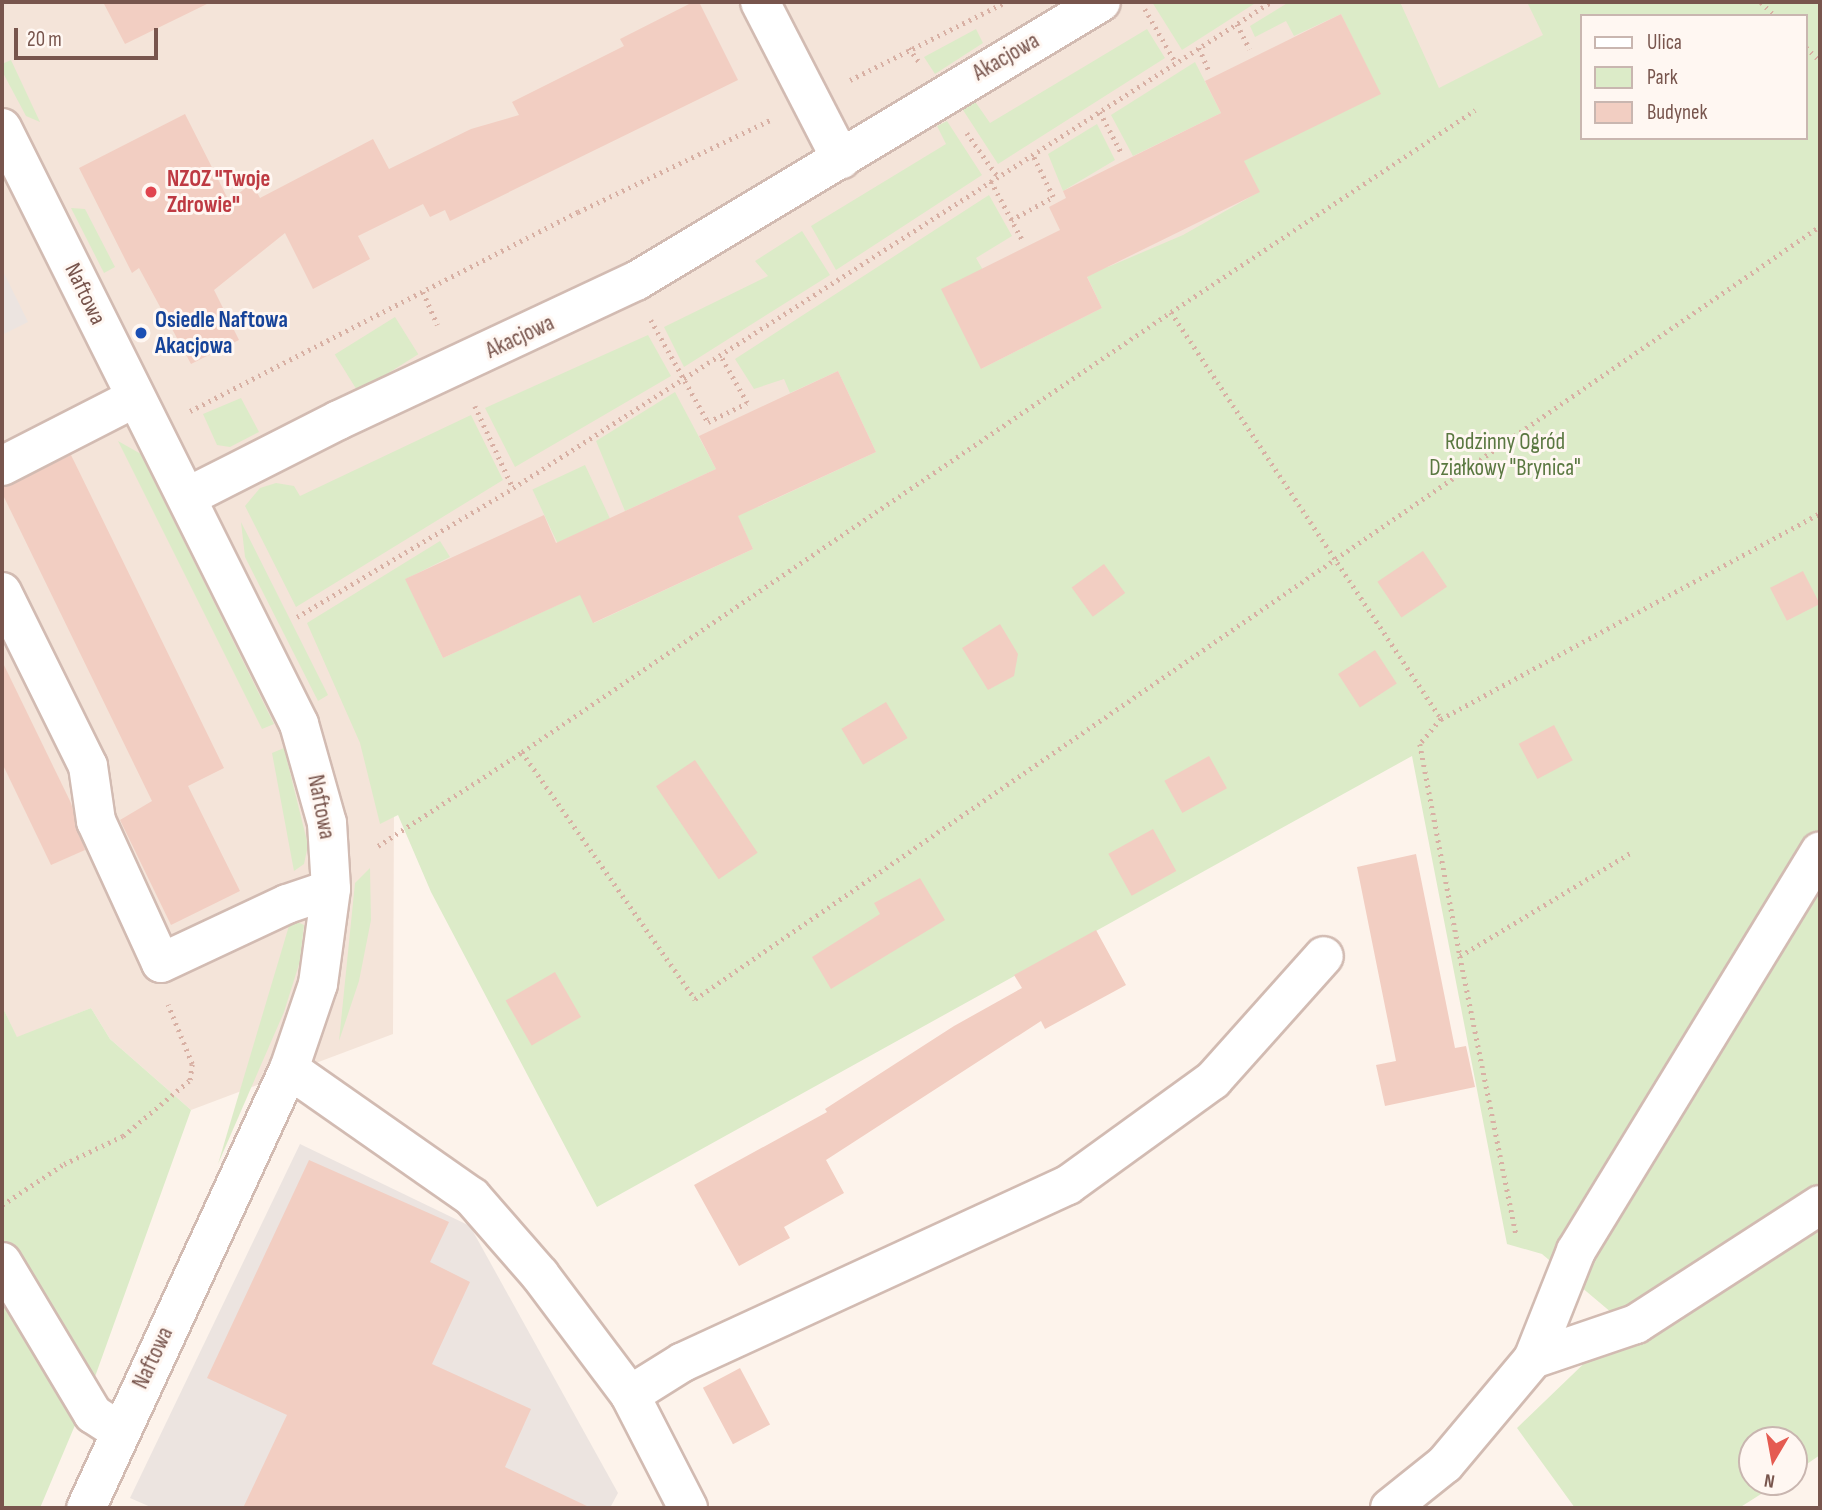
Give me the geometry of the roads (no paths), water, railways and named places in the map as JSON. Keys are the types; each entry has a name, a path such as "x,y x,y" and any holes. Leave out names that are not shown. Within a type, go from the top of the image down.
{"street":[{"path":"760,2 841,159"},
{"name":"Akacjowa","path":"189,496 339,420 636,281 1101,2"},
{"name":"Naftowa","path":"2,128 135,398 189,496 299,724 327,822 331,889 318,984 289,1069 119,1431 86,1508"},
{"path":"2,466 135,398"},
{"path":"2,592 88,766 96,821 160,963 286,904 331,889"},
{"path":"1390,1508 1445,1464 1534,1359 1576,1251 1820,852"},
{"path":"630,1395 683,1362 1068,1185 1213,1080 1324,956"},
{"path":"289,1069 472,1197 540,1275 630,1395 688,1508"},
{"path":"1534,1359 1636,1324 1820,1205"},
{"path":"2,1262 93,1413 119,1431"}],"place":[{"name":"NZOZ \"Twoje Zdrowie\"","path":"151,192"},
{"name":"Osiedle Naftowa Akacjowa","path":"141,333"}],"park label":[{"name":"Rodzinny Ogród Działkowy \"Brynica\"","path":"1505,455"}]}
